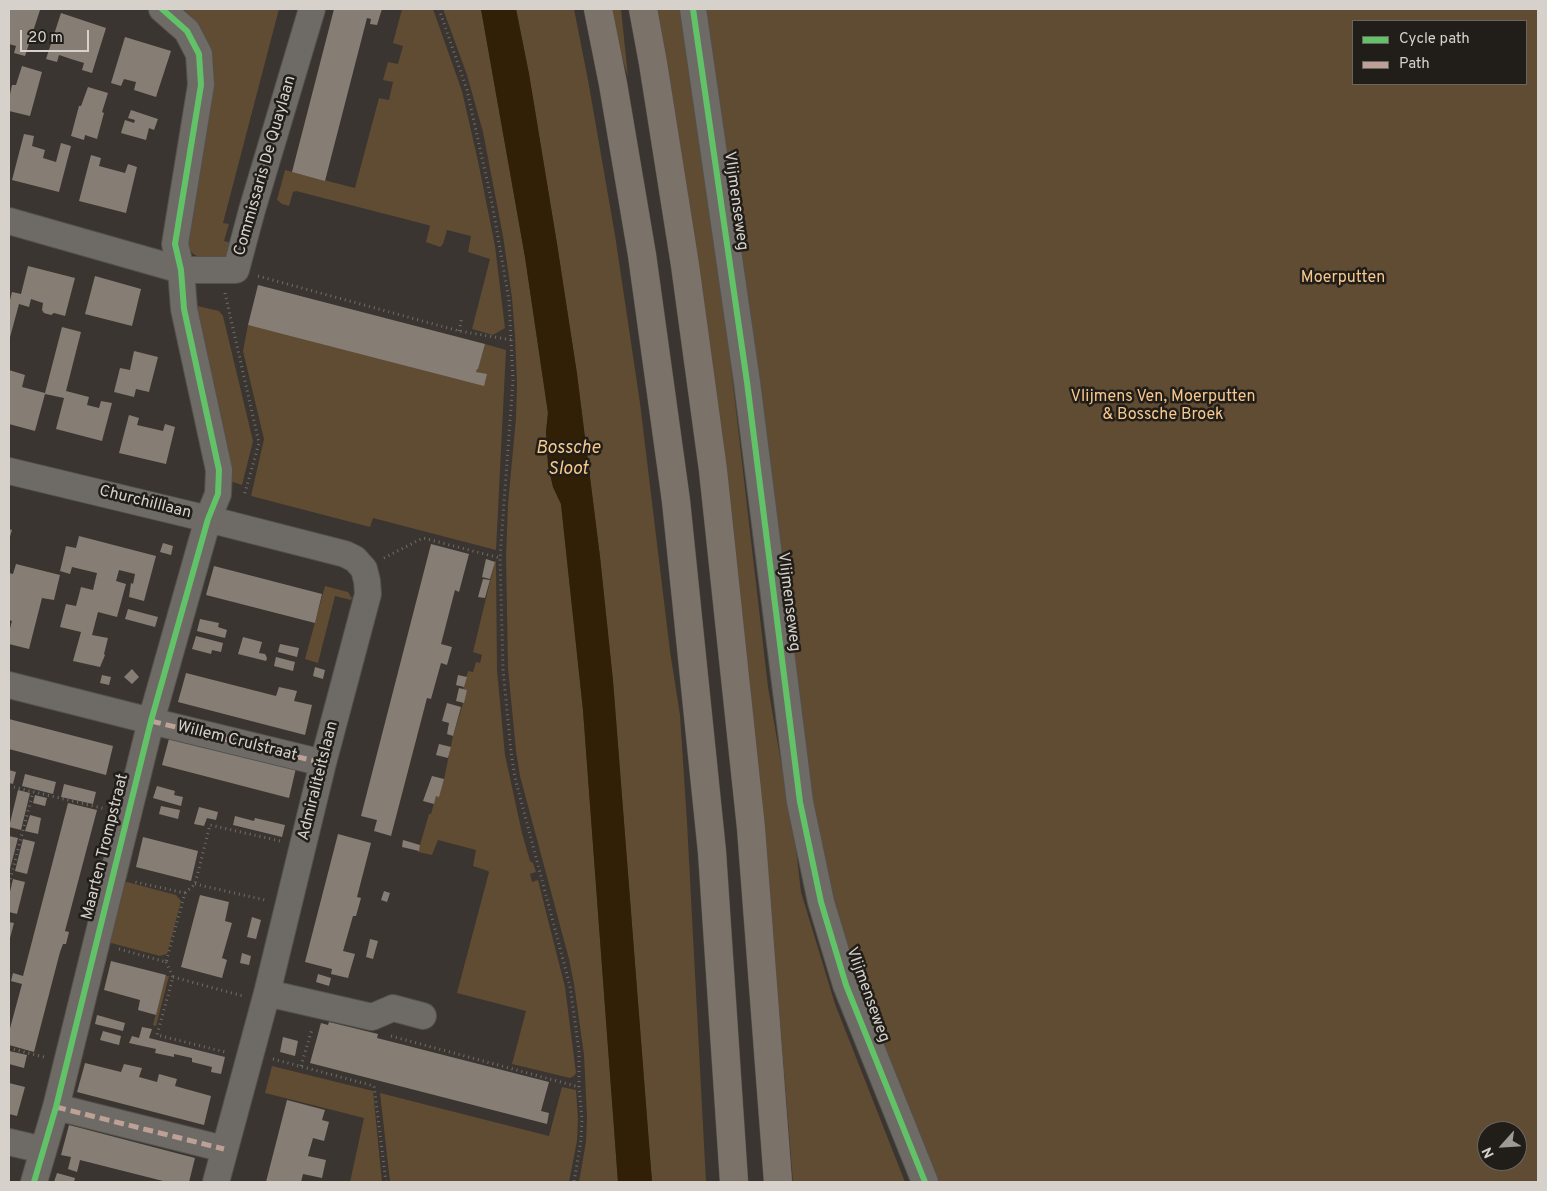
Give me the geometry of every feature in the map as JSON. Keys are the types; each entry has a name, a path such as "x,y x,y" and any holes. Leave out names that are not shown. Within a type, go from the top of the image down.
{"main road":[{"path":"598,9 613,84 642,256 676,501 712,852 734,1182"},
{"path":"643,9 685,265 713,470 751,828 778,1182"}],"street":[{"path":"162,9 187,31 199,54 201,85 175,244 181,270 184,309 219,470 218,494 208,519"},
{"name":"Commissaris De Quaylaan","path":"9,221 181,270 228,271 252,210 312,9"},
{"name":"Vlijmenseweg","path":"693,9 747,382 800,802 821,902 846,985 925,1182"},
{"name":"Churchilllaan","path":"9,470 345,554 356,559 364,569"},
{"name":"Maarten Trompstraat","path":"34,1182 56,1107 151,722 208,519"},
{"name":"Admiraliteitslaan","path":"216,1182 368,594 364,569"},
{"name":"Willem Crulstraat","path":"9,684 151,722 323,764"},
{"path":"265,997 372,1017 392,1008 423,1016"},
{"path":"56,1107 224,1149"},
{"path":"9,1142 43,1150"}],"path":[{"path":"438,9 469,100 492,203 510,300 513,380 500,558 503,669 515,778 570,986 579,1051 579,1087 582,1119 581,1140 574,1182"},
{"path":"236,526 259,443 228,271 459,331 512,340"},
{"path":"459,331 462,317"},
{"path":"364,569 423,538 500,558"},
{"path":"9,786 128,815"},
{"path":"9,884 32,792"},
{"path":"232,1054 157,1035 173,977 166,962 185,893 195,884 210,824 303,846"},
{"path":"112,878 185,893"},
{"path":"195,884 288,906"},
{"path":"96,943 166,962"},
{"path":"173,977 265,997"},
{"path":"392,1008 385,1034 579,1087"},
{"path":"9,1048 66,1063"},
{"path":"269,1058 374,1086 386,1182"}],"green space":[{"path":"183,9 279,9 223,223 229,224 224,241 236,244 227,257 199,257 193,254 186,240 214,79 213,60 205,37 192,17"},
{"path":"402,9 433,9 462,91 495,246 505,328 493,335 472,329 490,259 468,252 471,236 447,230 443,244 440,247 426,242 430,226 428,225 296,191 293,192 289,206 277,200 285,170 355,188 379,98 389,100 393,82 383,80 388,62 398,64 403,46 393,43"},
{"path":"443,9 481,9 525,257 548,413 546,432 547,455 553,487 561,504 583,710 618,1182 579,1182 586,1142 587,1118 584,1055 569,959 520,776 508,668 506,557 517,384 512,298 503,236 483,132 467,75"},
{"path":"516,9 574,9 615,235 640,403 670,651 680,715 706,1182 652,1182 613,681 600,557 577,374 529,74"},
{"path":"611,9 621,9 628,77 622,57"},
{"path":"655,9 682,9 715,229 768,687 796,849 801,892 835,1004 905,1182 793,1182 766,852 747,660 716,393"},
{"name":"Vlijmens Ven, Moerputten & Bossche Broek","path":"706,9 1538,9 1538,1182 932,1182 854,968 805,809 738,228"},
{"path":"193,305 219,311 223,316 253,441 242,485 230,481"},
{"path":"248,325 486,375 476,372 485,344 506,350 496,550 373,518 370,527 251,496 264,439 243,351"},
{"path":"495,561 497,670 505,755 522,833 530,861 533,863 536,872 530,874 532,882 538,880 565,987 576,1073 570,1078 512,1064 526,1011 457,993 489,872 473,866 476,850 438,840 432,855 418,852 429,814 431,814 436,796 444,779 453,736 467,690 463,689 468,671 473,672 476,662 480,663 482,655 473,652"},
{"path":"325,586 348,592 352,598 351,600 335,596 318,663 305,659"},
{"path":"127,882 176,895 181,901 167,954 160,956 111,943 110,940 124,883"},
{"path":"166,976 169,976 156,1026 153,1025"},
{"path":"272,1066 373,1091 382,1182 350,1182 364,1118 265,1093"},
{"path":"562,1087 576,1090 577,1141 569,1182 390,1182 380,1093 549,1136"}],"water":[{"name":"Bossche Sloot","path":"481,9 516,9 529,74 577,374 600,557 613,681 652,1182 618,1182 583,710 561,504 553,487 548,466 546,432 548,413 525,257"}],"building":[{"path":"9,9 40,10 25,56 14,53 16,46 9,44"},
{"path":"334,9 382,9 377,25 370,24 371,19 367,18 325,181 292,172"},
{"path":"61,13 106,28 92,73 82,70 84,63 59,55 57,62 46,59"},
{"path":"125,37 171,51 156,97 134,90 136,82 124,79 121,86 111,83"},
{"path":"22,66 42,72 30,116 9,111 12,85 16,85"},
{"path":"88,87 108,93 97,139 85,135 84,140 71,136 79,106 81,106"},
{"path":"131,110 158,119 154,130 149,128 146,140 121,133 125,120 134,123 135,120 128,118"},
{"path":"24,134 34,136 32,146 45,150 43,158 56,162 61,143 71,146 59,192 12,180"},
{"path":"91,155 101,158 99,166 125,173 128,164 137,167 126,213 79,201"},
{"path":"28,266 75,278 65,316 44,313 42,310 43,303 31,299 29,307 19,304 9,341 9,304 12,292 21,294"},
{"path":"95,276 141,289 132,326 85,314"},
{"path":"258,285 485,344 476,372 487,374 484,386 248,325"},
{"path":"62,327 81,332 66,391 89,397 87,405 99,408 101,401 112,403 102,441 56,429 64,398 45,394 35,431 9,424 9,370 25,375 22,387 45,393"},
{"path":"134,351 158,357 149,392 136,389 134,397 114,392 120,368 130,370"},
{"path":"129,415 139,418 137,425 163,431 165,424 175,427 166,464 119,453"},
{"path":"9,529 12,530 9,540"},
{"path":"79,536 156,556 144,601 129,597 131,583 133,584 135,574 119,570 116,581 126,584 117,617 98,612 92,635 108,638 105,655 100,667 73,661 81,632 60,627 66,604 76,606 81,587 93,590 97,573 72,567 70,574 60,571 66,546 76,548"},
{"path":"163,543 173,546 171,555 160,552"},
{"path":"431,544 469,554 459,592 455,590 441,644 452,647 447,665 441,663 431,699 427,698 391,836 374,831 377,820 361,816"},
{"path":"486,559 495,562 490,579 482,577"},
{"path":"16,564 60,575 54,600 42,598 29,649 9,644 9,632 12,621 9,620 9,573 13,574"},
{"path":"214,566 322,594 315,623 206,595"},
{"path":"483,579 490,580 485,598 478,597"},
{"path":"128,609 158,617 155,627 125,619"},
{"path":"200,619 219,623 218,627 227,630 225,638 197,631"},
{"path":"196,636 223,643 221,652 212,650 211,654 192,649"},
{"path":"243,637 262,642 259,653 265,654 266,661 238,654"},
{"path":"280,644 299,648 297,657 278,652"},
{"path":"276,657 295,662 293,671 274,666"},
{"path":"315,667 325,670 323,679 313,676"},
{"path":"132,669 139,677 132,684 124,677"},
{"path":"186,673 276,696 279,687 297,691 294,701 312,705 305,735 178,702"},
{"path":"102,675 111,677 109,685 100,683"},
{"path":"458,675 467,677 464,687 456,685"},
{"path":"459,688 467,690 464,703 456,701"},
{"path":"447,703 461,707 453,736 447,734 449,723 442,721"},
{"path":"9,719 113,746 106,775 9,749"},
{"path":"170,735 296,768 289,798 162,765"},
{"path":"439,744 451,747 448,758 436,755"},
{"path":"9,770 16,772 13,784 9,783"},
{"path":"25,774 56,782 53,794 22,786"},
{"path":"432,776 444,779 439,797 436,796 434,804 423,801"},
{"path":"64,784 96,792 93,804 61,797"},
{"path":"157,786 175,791 174,795 183,797 181,806 153,798"},
{"path":"18,790 30,793 21,830 9,827"},
{"path":"35,795 47,798 45,806 33,803"},
{"path":"68,803 97,810 65,931 69,932 66,944 63,944 60,952 34,1052 9,1045 9,1032 22,984 11,981 13,973 23,976"},
{"path":"161,806 180,810 178,819 159,814"},
{"path":"199,807 218,812 216,820 207,818 204,826 194,824"},
{"path":"30,815 41,818 38,834 25,831"},
{"path":"235,816 254,821 255,818 285,825 282,837 233,825"},
{"path":"338,834 371,843 357,897 361,898 356,916 353,916 343,951 355,954 348,978 331,974 332,969 305,962"},
{"path":"9,836 18,838 9,873"},
{"path":"143,837 198,851 191,881 136,867"},
{"path":"23,839 35,842 27,874 15,871"},
{"path":"403,840 420,845 419,851 402,847"},
{"path":"13,879 25,882 17,914 9,912 9,896"},
{"path":"384,891 390,893 387,902 381,900"},
{"path":"200,895 229,902 225,921 232,923 222,958 227,960 222,978 181,967"},
{"path":"252,917 261,920 256,939 247,937"},
{"path":"9,922 14,923 9,942"},
{"path":"370,939 378,941 373,959 366,957"},
{"path":"242,953 251,956 249,965 240,963"},
{"path":"111,961 166,975 156,1015 138,1010 140,1000 104,990"},
{"path":"318,974 331,978 329,986 316,982"},
{"path":"97,1015 125,1023 123,1031 95,1024"},
{"path":"329,1022 378,1034 377,1038 549,1082 541,1111 549,1113 547,1124 310,1063 321,1023 328,1025"},
{"path":"142,1027 152,1029 149,1038 225,1057 221,1074 211,1072 212,1067 192,1062 192,1058 174,1054 174,1057 155,1053 156,1049 129,1043 132,1036 139,1038"},
{"path":"103,1031 121,1036 119,1045 100,1040"},
{"path":"283,1037 298,1041 295,1056 280,1052"},
{"path":"9,1051 27,1055 24,1068 9,1064"},
{"path":"85,1063 121,1072 124,1064 142,1068 139,1077 157,1082 159,1074 177,1079 175,1086 211,1096 204,1125 77,1092"},
{"path":"9,1083 25,1087 17,1116 9,1114"},
{"path":"287,1100 325,1110 322,1120 329,1122 324,1141 313,1138 308,1156 326,1160 322,1178 303,1174 301,1182 266,1182"},
{"path":"69,1125 195,1158 189,1182 167,1182 80,1160 77,1172 68,1169 71,1157 61,1155"},
{"path":"57,1173 75,1178 74,1182 54,1182"}],"marked path":[{"path":"151,721 323,763"},
{"path":"56,1107 224,1149"}],"cycle path":[{"path":"34,1182 56,1107 151,721 208,519 218,494 219,470 184,309 181,270 175,244 201,85 199,54 187,31 162,9"},
{"path":"693,9 747,382 800,802 821,902 846,985 925,1182"}],"park label":[{"name":"Moerputten","path":"1343,279"}]}
